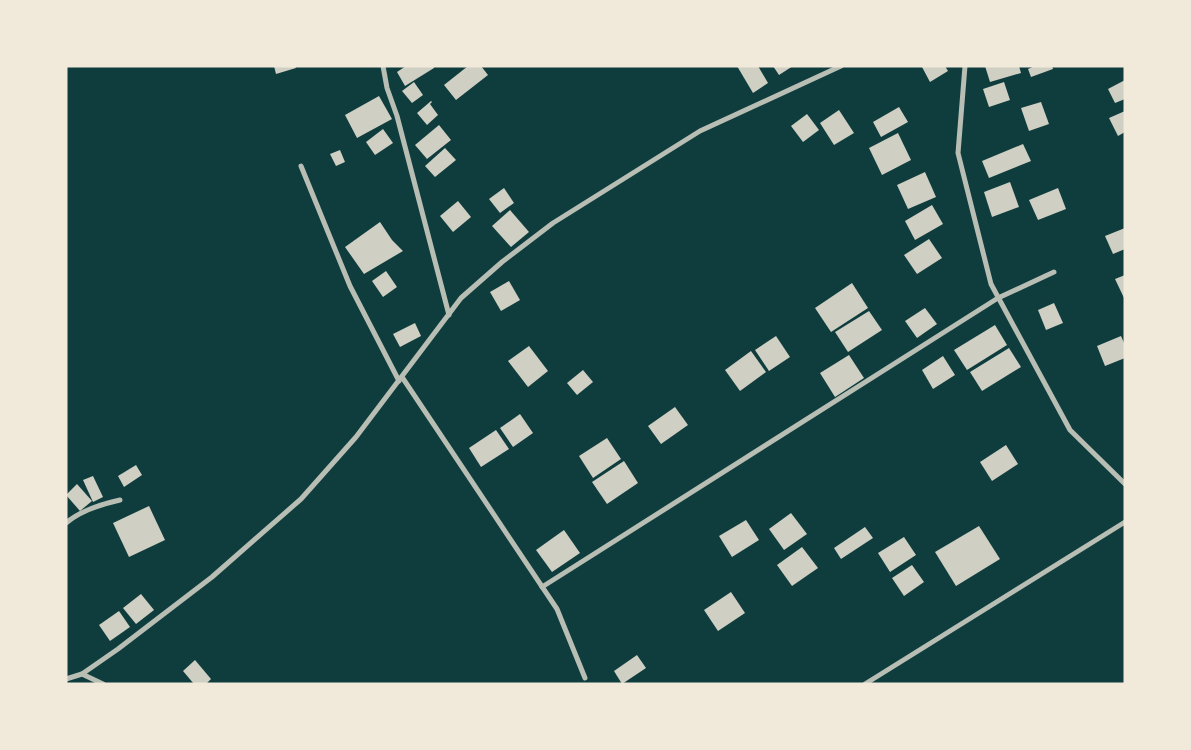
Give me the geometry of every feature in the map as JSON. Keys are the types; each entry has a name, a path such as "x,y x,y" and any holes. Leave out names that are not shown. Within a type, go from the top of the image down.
{"street":[{"path":"383,66 387,88 397,116 449,315"},
{"path":"66,679 82,674 118,649 212,576 301,499 356,438 461,298 502,262 553,223 700,131 841,66"},
{"path":"965,66 958,153 991,284 1070,430 1125,484"},
{"path":"301,166 350,286 400,379 557,609 585,678"},
{"path":"542,586 998,298 1054,272"},
{"path":"66,524 72,518 120,500"},
{"path":"865,684 1125,522"},
{"path":"82,674 103,684"}],"building":[{"path":"274,66 295,66 296,68 276,74"},
{"path":"406,66 434,66 434,68 405,86 397,72"},
{"path":"468,66 481,66 488,75 456,100 444,85"},
{"path":"737,66 758,66 768,83 753,93"},
{"path":"773,66 793,66 779,75"},
{"path":"945,66 948,71 930,82 922,67"},
{"path":"985,66 1019,66 1021,73 990,82"},
{"path":"1035,66 1052,66 1053,69 1031,77 1028,69"},
{"path":"1125,80 1125,99 1115,103 1108,89"},
{"path":"414,82 423,95 412,103 402,91"},
{"path":"1004,82 1010,100 989,107 983,89"},
{"path":"379,96 392,119 357,138 345,115"},
{"path":"431,101 430,104 438,115 427,125 417,113"},
{"path":"1041,102 1049,124 1029,131 1021,108"},
{"path":"899,107 908,122 881,137 873,122"},
{"path":"839,110 854,133 834,145 820,123"},
{"path":"1125,111 1125,132 1118,136 1109,118"},
{"path":"807,114 819,130 803,142 791,126"},
{"path":"439,125 451,140 427,159 415,145"},
{"path":"383,129 393,143 375,155 366,142"},
{"path":"898,133 911,160 882,175 869,148"},
{"path":"1023,144 1031,161 989,178 982,161"},
{"path":"445,148 456,160 435,177 425,166"},
{"path":"340,150 345,162 336,166 330,154"},
{"path":"925,172 936,197 908,209 897,185"},
{"path":"1010,182 1019,207 992,217 984,192"},
{"path":"504,188 514,203 500,213 489,199"},
{"path":"1058,188 1066,209 1038,220 1029,200"},
{"path":"458,201 471,217 453,232 440,216"},
{"path":"932,205 943,224 915,240 905,221"},
{"path":"510,210 529,232 511,247 492,226"},
{"path":"380,222 392,240 403,251 364,274 345,247"},
{"path":"1125,228 1125,249 1113,254 1105,236"},
{"path":"929,239 942,258 917,274 904,255"},
{"path":"386,271 397,287 383,297 372,281"},
{"path":"1125,275 1125,300 1115,279"},
{"path":"509,281 520,300 501,311 490,292"},
{"path":"852,283 868,308 831,332 815,308"},
{"path":"1054,303 1063,323 1046,330 1038,310"},
{"path":"925,308 937,324 917,338 905,321"},
{"path":"869,311 882,330 848,352 835,332"},
{"path":"415,323 421,336 400,347 393,334"},
{"path":"995,325 1007,345 967,370 954,350"},
{"path":"776,336 790,357 769,371 755,350"},
{"path":"1121,336 1125,345 1125,358 1105,366 1097,346"},
{"path":"529,346 548,371 528,387 508,361"},
{"path":"1009,348 1021,367 982,391 970,372"},
{"path":"751,351 766,372 740,391 725,370"},
{"path":"849,355 864,378 835,397 820,373"},
{"path":"943,356 955,375 933,389 922,370"},
{"path":"583,370 593,382 577,395 567,383"},
{"path":"675,407 688,425 661,444 648,426"},
{"path":"520,414 533,433 513,447 500,428"},
{"path":"496,430 509,449 481,467 469,448"},
{"path":"607,438 621,459 593,478 579,456"},
{"path":"1006,445 1018,464 992,481 980,462"},
{"path":"624,461 638,483 607,504 592,482"},
{"path":"136,465 142,475 124,487 118,476"},
{"path":"93,476 103,497 93,502 83,480"},
{"path":"77,484 92,501 80,511 66,495"},
{"path":"149,506 165,540 129,557 113,523"},
{"path":"791,513 807,534 784,550 769,529"},
{"path":"746,520 759,540 732,557 719,536"},
{"path":"979,526 1000,559 956,586 935,552"},
{"path":"865,527 873,538 841,559 834,548"},
{"path":"564,530 580,553 552,572 536,550"},
{"path":"904,537 916,555 890,572 878,553"},
{"path":"802,547 818,568 792,586 777,565"},
{"path":"912,565 924,582 904,596 892,578"},
{"path":"731,592 745,613 718,631 704,610"},
{"path":"141,594 154,610 136,624 123,608"},
{"path":"119,611 130,627 110,641 99,625"},
{"path":"637,655 646,668 622,684 614,671"},
{"path":"195,660 211,679 206,684 194,684 183,671"}]}
